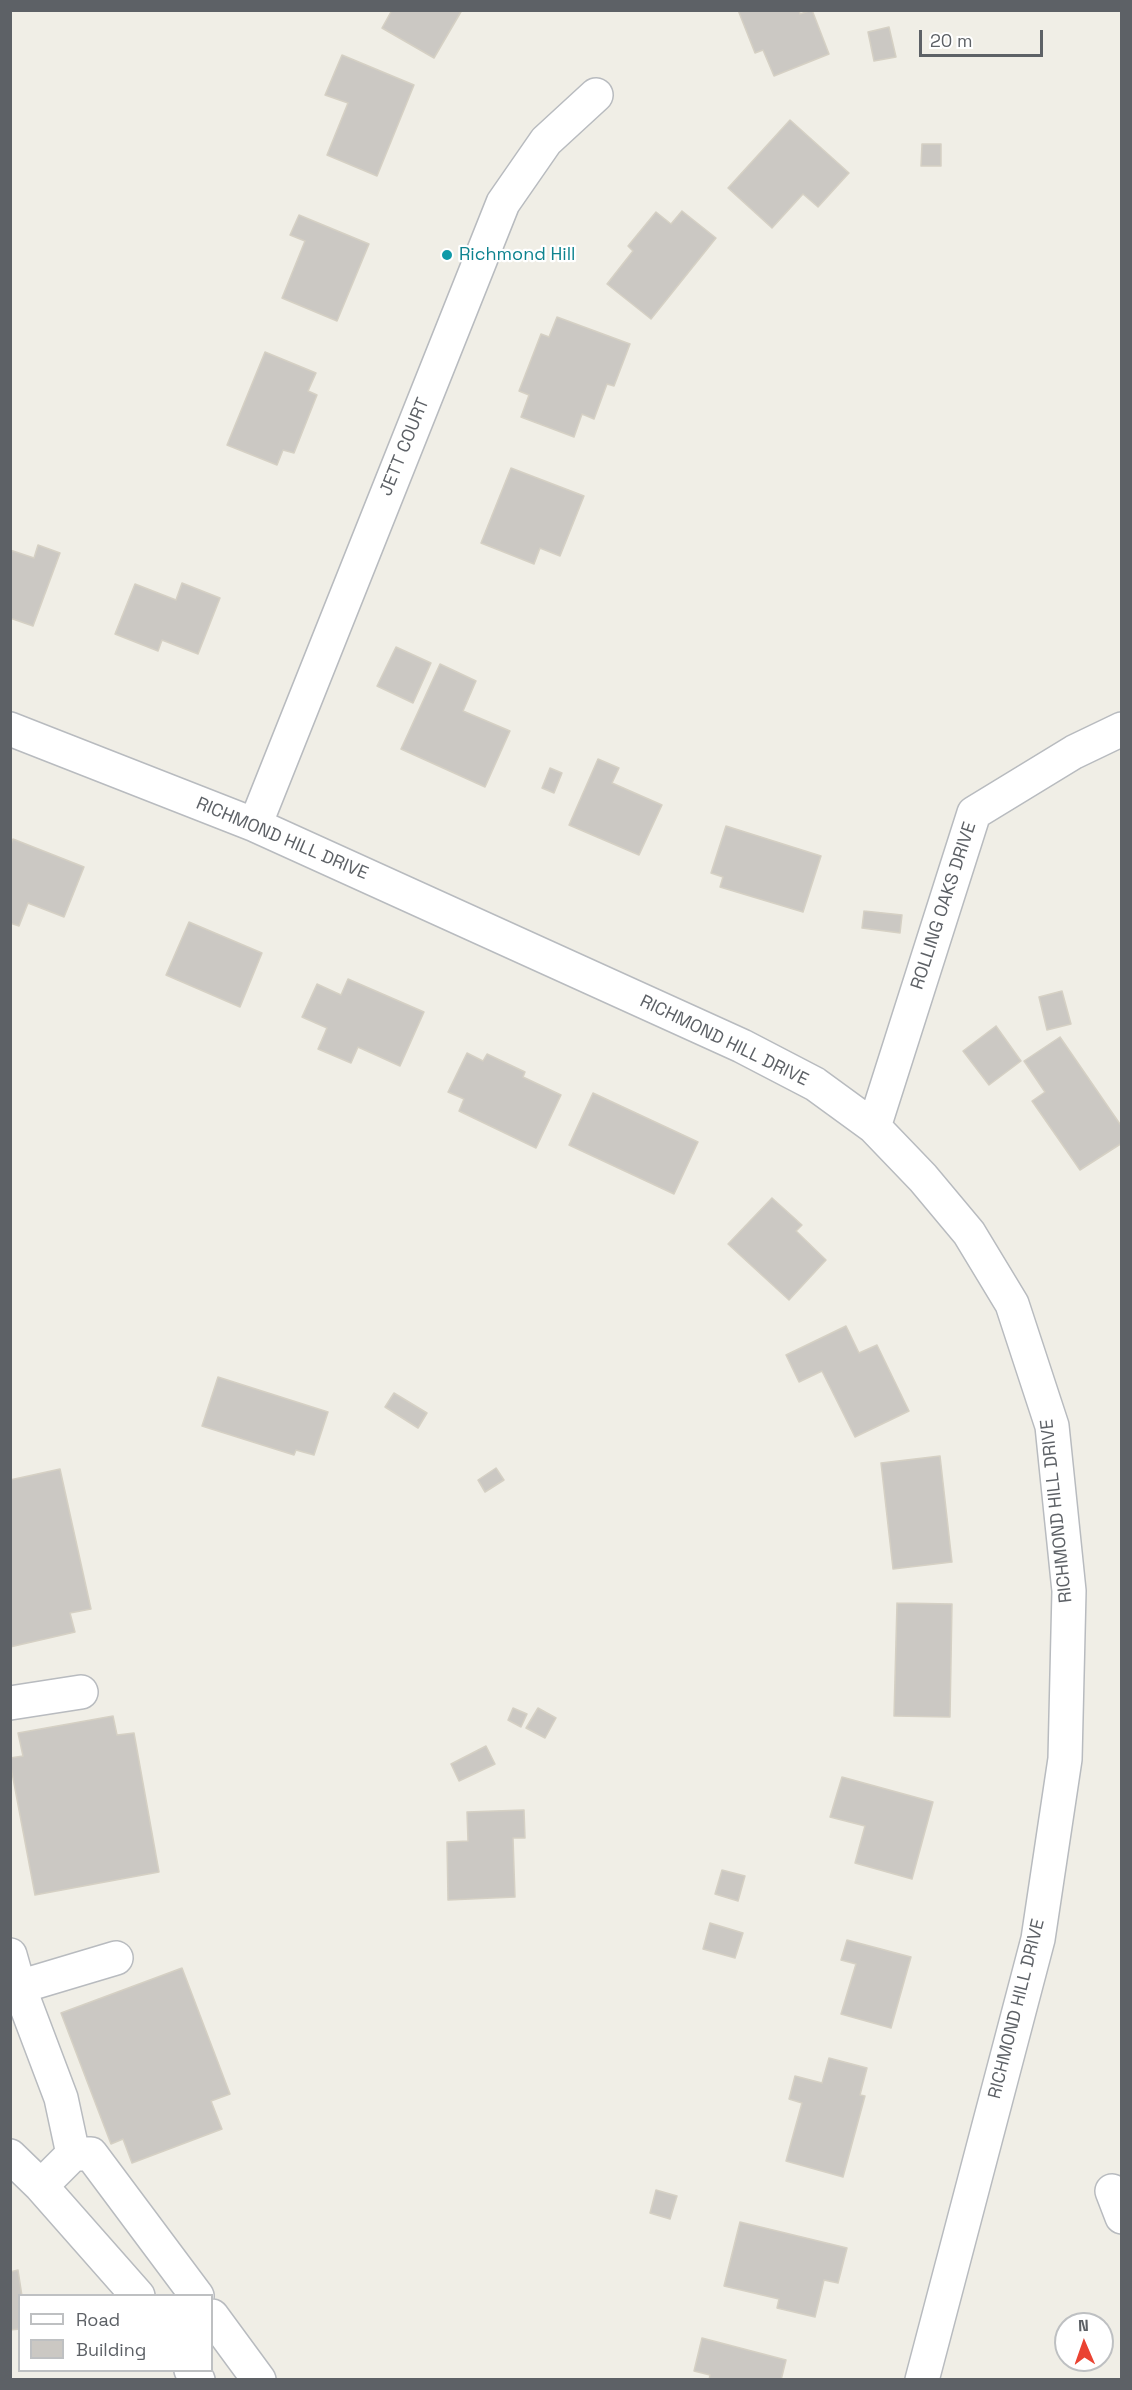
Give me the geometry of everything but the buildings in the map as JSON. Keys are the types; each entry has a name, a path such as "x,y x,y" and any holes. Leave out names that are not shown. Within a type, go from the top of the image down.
{"street":[{"name":"JETT COURT","path":"255,825 503,203 546,141 596,95"},
{"name":"RICHMOND HILL DRIVE","path":"10,729 255,825 742,1046 815,1084 874,1126 923,1178 969,1233 1012,1304 1052,1426 1069,1592 1065,1759 1038,1939 922,2379"},
{"name":"ROLLING OAKS DRIVE","path":"874,1126 974,813 1074,752 1122,729"},
{"path":"10,1703 81,1692"},
{"path":"10,1955 61,2098 73,2154"},
{"path":"20,1987 116,1958"},
{"path":"41,2186 73,2154 91,2154 196,2294"},
{"path":"10,2156 41,2186 137,2294"},
{"path":"213,2317 259,2379"}],"place":[{"name":"Richmond Hill","path":"447,255"}]}
